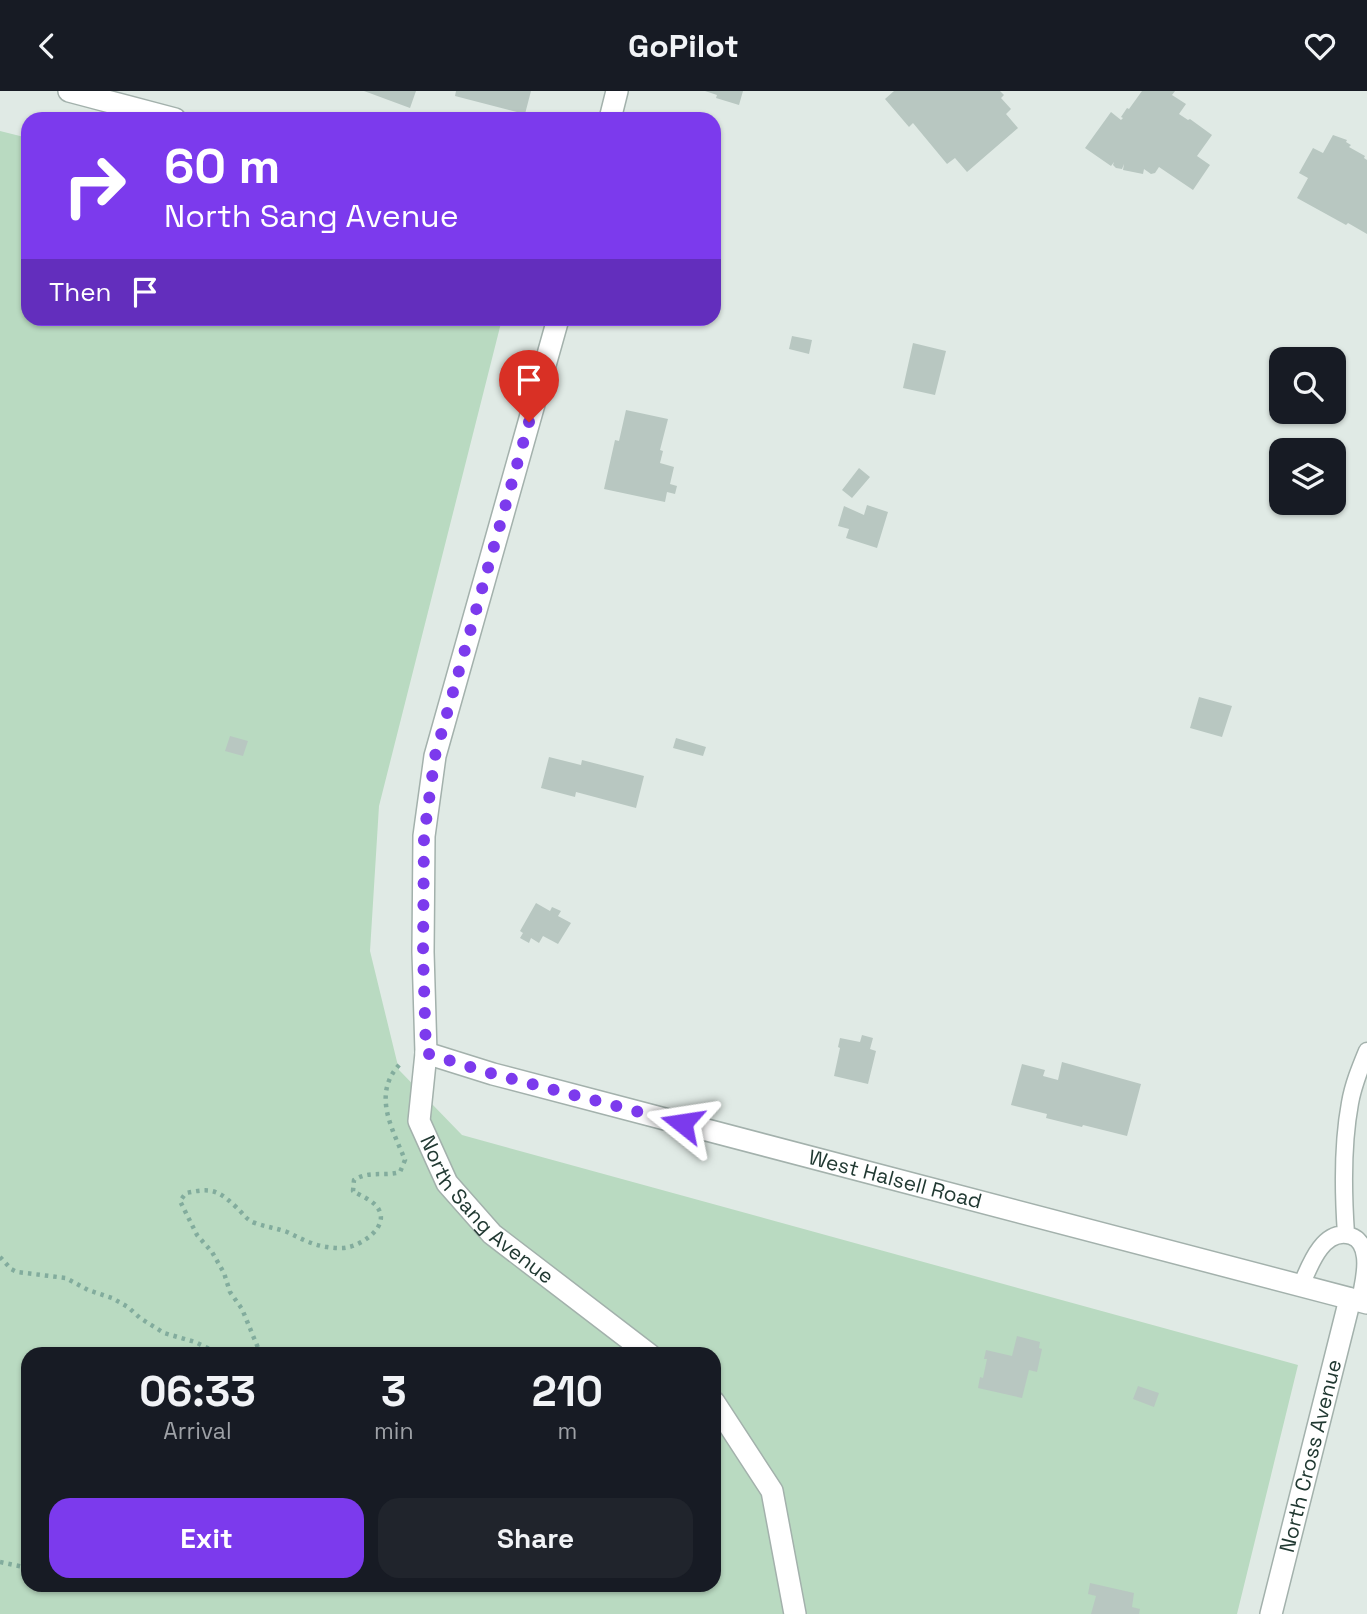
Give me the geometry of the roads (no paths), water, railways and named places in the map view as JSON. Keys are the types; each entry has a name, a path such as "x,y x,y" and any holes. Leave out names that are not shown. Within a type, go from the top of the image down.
{"street":[{"path":"69,91 148,112"},
{"path":"612,112 617,91"},
{"name":"North Sang Avenue","path":"556,326 435,756 424,836 426,1053 419,1121 447,1183 492,1234 640,1347"},
{"name":"West Halsell Road","path":"426,1053 520,1081 1359,1301"},
{"name":"North Cross Avenue","path":"1271,1614 1359,1301"},
{"path":"721,1413 772,1491 795,1614"}],"lane":[{"path":"1346,1234 1343,1199 1350,1102 1367,1051"},
{"path":"1301,1286 1311,1262 1325,1243 1335,1236 1346,1234 1362,1245 1365,1257 1359,1301"}]}
